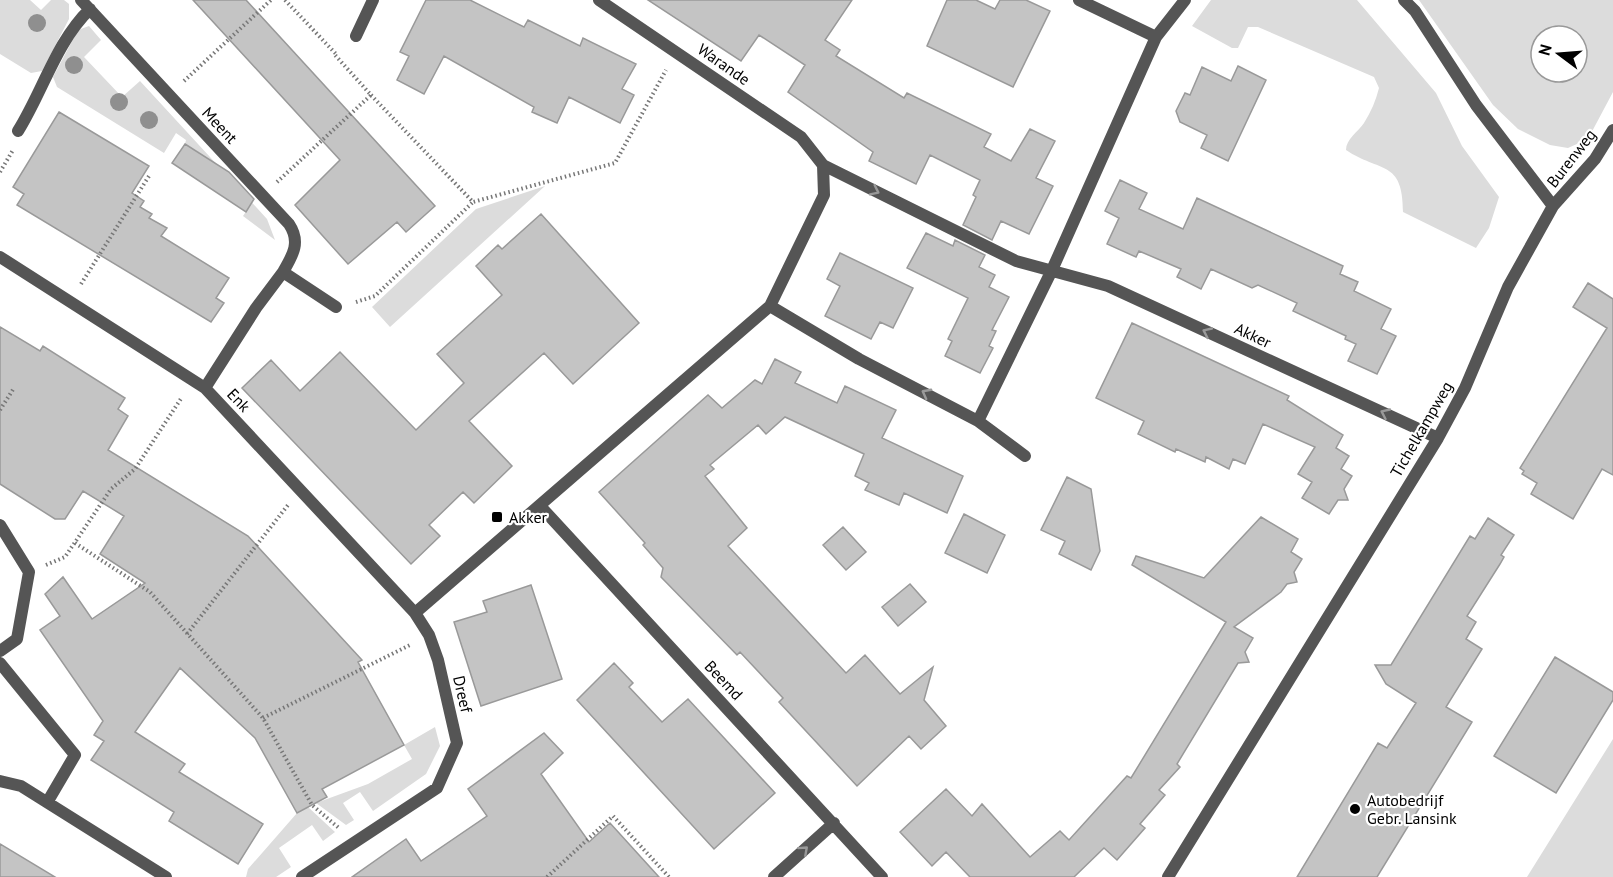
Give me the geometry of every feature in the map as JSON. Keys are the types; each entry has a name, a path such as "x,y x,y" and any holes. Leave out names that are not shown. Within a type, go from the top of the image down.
{"street":[{"path":"356,36 373,0"},
{"name":"Warande","path":"599,0 801,137 823,165"},
{"path":"1079,0 1156,37"},
{"path":"978,421 1052,270 1156,37 1185,0"},
{"path":"1404,0 1415,11 1476,105 1553,206"},
{"name":"Meent","path":"18,131 36,102 85,4 263,195 297,235 295,251 283,272 256,308 205,388"},
{"name":"Burenweg","path":"1553,206 1595,159 1613,130"},
{"path":"415,613 541,507 571,477 770,306 824,195 823,165"},
{"name":"Akker","path":"823,165 1016,261 1108,286 1438,438"},
{"name":"Tichelkampweg","path":"1168,877 1438,438 1465,388 1509,287 1553,206"},
{"name":"Enk","path":"0,257 205,388 415,613"},
{"path":"283,272 336,307"},
{"path":"770,306 860,358 978,421 1025,456"},
{"name":"Beemd","path":"541,507 882,877"},
{"path":"0,525 29,572 16,639 0,651"},
{"name":"Dreef","path":"302,877 437,788 457,743 438,660 429,635 415,613"},
{"path":"0,663 75,755 48,801"},
{"path":"0,781 21,786 48,801 166,877"},
{"path":"774,877 834,823"}],"path":[{"path":"170,95 271,0"},
{"path":"285,0 473,202"},
{"path":"335,54 356,36"},
{"path":"336,307 375,296 473,202 615,163 676,51"},
{"path":"263,195 371,95"},
{"path":"71,301 149,176"},
{"path":"29,572 65,557 111,489 135,469 194,379"},
{"path":"0,410 14,388"},
{"path":"187,634 300,489"},
{"path":"75,543 150,592 263,718 312,805 353,844"},
{"path":"263,718 429,635"},
{"path":"547,877 613,816 669,877"}],"shaded area":[{"path":"0,0 30,0 41,10 51,0 64,0 69,4 69,19 42,71 31,73 0,54"},
{"path":"1211,0 1357,0 1436,93 1462,146 1499,197 1489,228 1476,248 1403,212 1402,195 1394,175 1346,150 1348,142 1364,123 1375,101 1379,88 1374,77 1258,27 1248,27 1238,48 1232,48 1192,26"},
{"path":"1419,0 1613,0 1613,92 1588,139 1568,148 1550,145 1518,129 1493,105"},
{"path":"89,26 101,40 84,57 122,97 140,81 267,219 275,240 243,216 249,207 200,153 185,144 186,140 176,133 164,153 57,87 53,77 78,30"},
{"path":"545,186 390,327 372,307 476,209"},
{"path":"435,727 440,746 426,774 373,811 360,792 343,803 354,820 346,825 316,803 368,784 412,759 404,745"},
{"path":"1613,739 1613,877 1527,877"},
{"path":"308,807 335,832 323,841 312,825 279,848 291,867 276,877 246,877 248,869 297,813"}],"building":[{"path":"193,0 246,0 435,206 406,232 397,222 348,264 295,205 340,160"},
{"path":"426,0 470,0 524,27 528,20 580,46 583,38 636,64 622,89 634,95 620,123 569,97 557,123 532,112 534,107 444,56 424,94 397,80 409,56 400,52"},
{"path":"648,0 852,0 825,40 840,50 836,56 904,98 907,93 991,134 984,147 1011,161 1030,129 1055,141 1036,178 1053,186 1029,234 1001,221 992,240 963,225 976,197 973,195 980,180 930,155 916,184 869,161 873,152 788,92 805,65 759,35 741,61"},
{"path":"947,0 976,0 995,9 1000,0 1026,0 1050,11 1013,87 927,46"},
{"path":"1238,66 1266,80 1228,161 1201,148 1207,135 1180,122 1176,111 1185,93 1190,95 1202,67 1231,81"},
{"path":"59,112 149,166 132,193 144,201 140,207 152,214 149,218 167,228 161,236 229,278 216,298 224,303 211,322 17,205 24,194 13,187"},
{"path":"185,144 229,172 254,199 246,212 172,163"},
{"path":"1120,180 1147,193 1139,209 1183,229 1197,198 1343,266 1340,274 1358,282 1354,291 1391,309 1381,329 1396,336 1377,374 1348,361 1356,344 1345,339 1346,336 1293,311 1297,303 1258,285 1252,288 1211,269 1201,289 1177,277 1181,269 1139,251 1136,257 1107,244 1119,218 1105,211"},
{"path":"541,214 639,323 573,384 544,353 469,421 512,466 474,503 463,492 429,525 440,536 411,564 242,388 271,360 300,391 340,352 416,430 464,383 437,354 502,295 476,266 498,245 502,249"},
{"path":"926,233 953,246 955,240 985,255 979,267 995,275 989,287 1009,297 992,330 996,331 989,346 993,348 980,373 945,356 952,341 948,339 968,298 907,268"},
{"path":"840,253 913,288 893,328 880,322 871,339 825,316 840,286 827,279"},
{"path":"1588,283 1613,299 1613,475 1602,469 1573,519 1531,494 1537,483 1522,474 1524,471 1520,468 1607,328 1573,307"},
{"path":"1132,323 1289,396 1287,400 1343,435 1336,448 1349,456 1341,469 1352,476 1344,489 1348,500 1338,500 1329,514 1302,498 1312,482 1298,474 1315,447 1263,424 1245,464 1233,459 1229,469 1206,457 1205,462 1176,449 1175,452 1138,434 1144,421 1096,398"},
{"path":"0,327 40,351 43,346 125,398 118,409 128,416 108,450 248,536 362,660 358,662 404,745 322,789 327,797 297,813 255,738 180,668 135,732 185,764 179,772 263,824 238,864 169,821 174,812 91,760 104,741 94,735 103,721 40,630 60,616 45,594 63,577 92,619 145,583 100,554 124,516 83,491 65,519 55,519 0,484"},
{"path":"775,359 801,372 795,383 837,403 845,386 896,410 882,438 963,476 947,513 904,493 899,505 865,490 869,483 855,476 864,454 785,417 766,434 758,425 710,465 714,469 705,476 747,528 728,546 846,673 865,655 900,694 933,667 924,700 946,726 921,749 909,736 857,786 779,702 783,698 740,652 737,655 661,577 663,568 643,545 645,543 599,492 708,395 722,408 755,380 762,384"},
{"path":"1067,477 1091,489 1100,551 1091,570 1059,554 1065,541 1041,530"},
{"path":"964,514 1005,535 987,573 945,553"},
{"path":"1261,517 1298,539 1291,552 1302,559 1294,572 1297,582 1287,584 1281,592 1234,627 1253,638 1245,652 1249,662 1238,663 1177,764 1180,767 1159,790 1165,795 1140,824 1145,828 1117,860 1104,848 1074,877 970,877 946,852 932,866 900,832 946,789 972,816 982,804 1030,857 1060,831 1069,840 1127,776 1131,778 1226,622 1132,565 1136,556 1204,578"},
{"path":"1488,518 1514,535 1501,555 1504,557 1500,564 1467,616 1476,622 1466,639 1482,649 1446,707 1472,722 1377,877 1297,877 1378,743 1387,748 1416,703 1386,684 1375,665 1391,665 1470,536 1475,539"},
{"path":"843,527 866,552 846,570 823,545"},
{"path":"910,584 926,602 898,626 882,607"},
{"path":"531,585 562,679 481,706 454,622 487,612 483,601"},
{"path":"1555,657 1613,692 1613,700 1556,793 1494,756"},
{"path":"614,663 633,683 629,687 662,722 688,699 775,793 714,849 577,700"},
{"path":"544,733 563,753 541,774 589,842 610,823 659,877 352,877 406,839 421,861 487,816 468,789"},
{"path":"0,844 55,877 0,877"}],"place":[{"name":"Akker","path":"497,517"},
{"name":"Autobedrijf Gebr. Lansink","path":"1355,809"}]}
